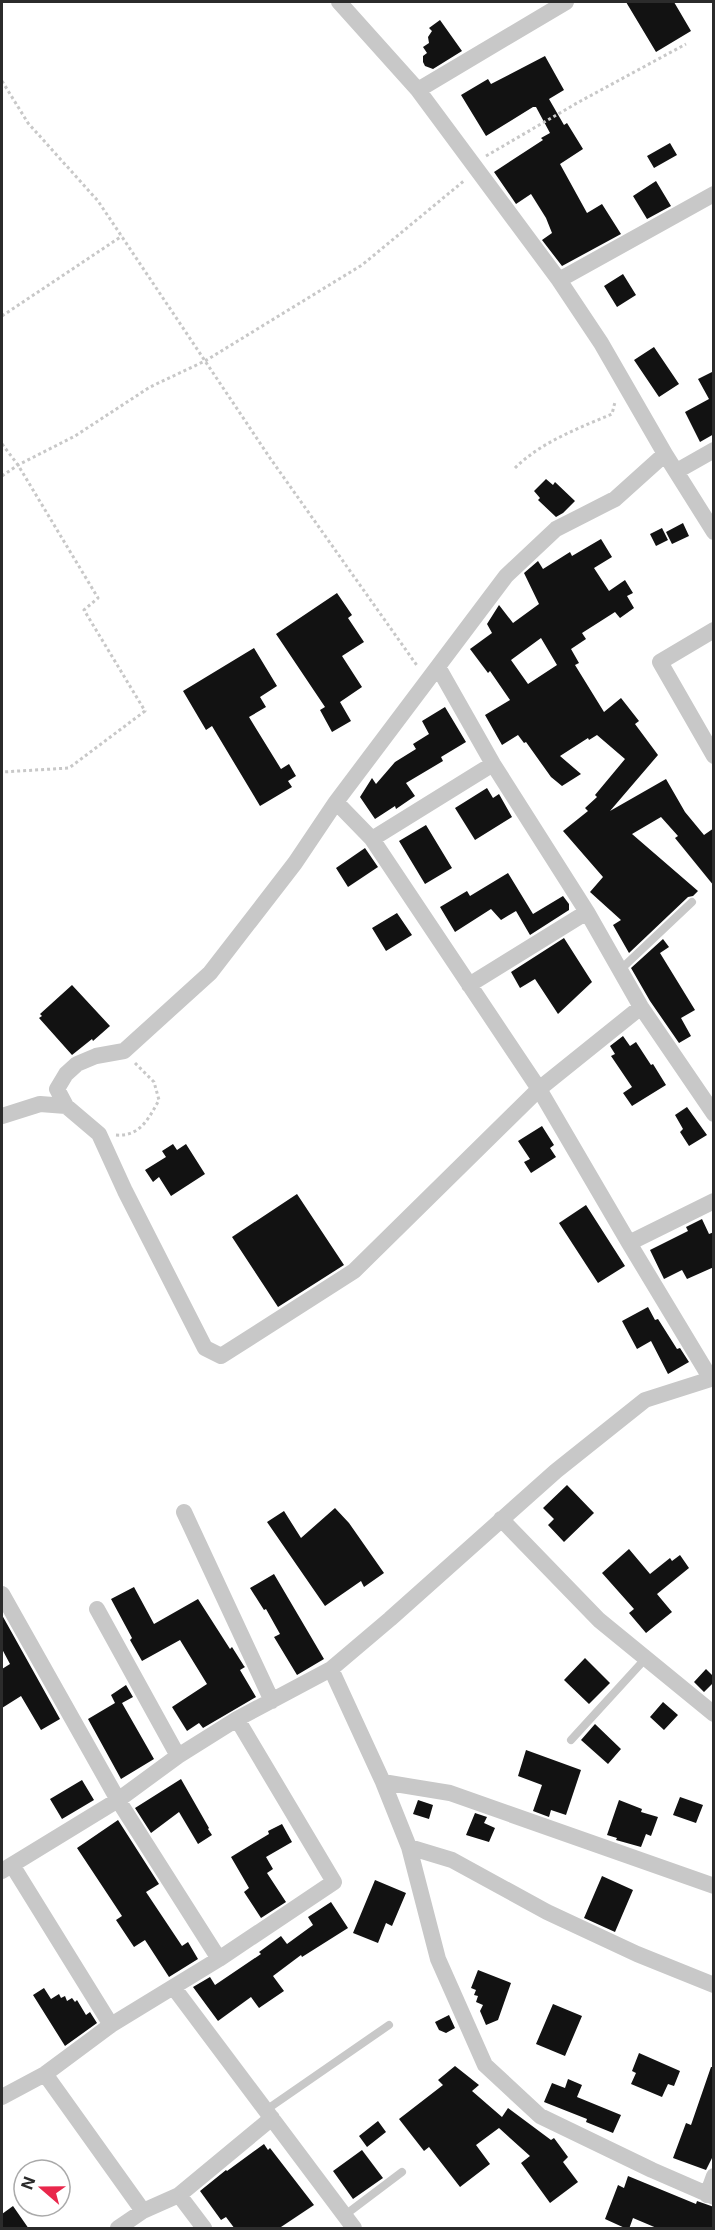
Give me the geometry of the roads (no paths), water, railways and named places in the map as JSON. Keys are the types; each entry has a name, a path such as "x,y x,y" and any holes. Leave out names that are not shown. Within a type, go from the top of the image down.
{"street":[{"path":"339,2 418,90 559,280 601,343 665,454 678,471 714,532"},
{"path":"418,90 566,2"},
{"path":"559,280 714,194"},
{"path":"678,471 714,450"},
{"path":"641,1007 539,1089 354,1271 221,1356 205,1348 125,1191 99,1134 66,1106 57,1089 66,1074 77,1064 96,1056 124,1051 210,973 295,863 336,802 506,576 556,529 615,499 665,454"},
{"path":"714,630 660,662 714,756"},
{"path":"438,667 493,764 587,912 641,1007 714,1114"},
{"path":"372,839 493,764"},
{"path":"111,2025 7,1868 117,1800 178,1756 237,1719 331,1669 556,1471 645,1400 712,1379 539,1089 372,839 336,802"},
{"path":"469,985 587,912"},
{"path":"2,1116 40,1104 66,1106"},
{"path":"629,1243 714,1201"},
{"path":"184,1512 272,1701"},
{"path":"501,1520 599,1620 714,1714"},
{"path":"2,1594 117,1800 219,1959"},
{"path":"97,1609 178,1756"},
{"path":"331,1669 383,1782 409,1847 438,1959 485,2065 540,2116 710,2196 714,2176"},
{"path":"2,2097 45,2074 111,2025 174,1988 334,1882 237,1719"},
{"path":"383,1782 450,1793 714,1886"},
{"path":"409,1847 452,1860 547,1912 637,1954 714,1985"},
{"path":"174,1988 350,2222"},
{"path":"45,2074 143,2211"},
{"path":"118,2229 143,2211 179,2195 269,2114"},
{"path":"179,2195 204,2229"}],"lane":[{"path":"620,970 692,902"},
{"path":"571,1740 646,1658"},
{"path":"269,2114 388,2025"},
{"path":"350,2222 402,2172"}]}
